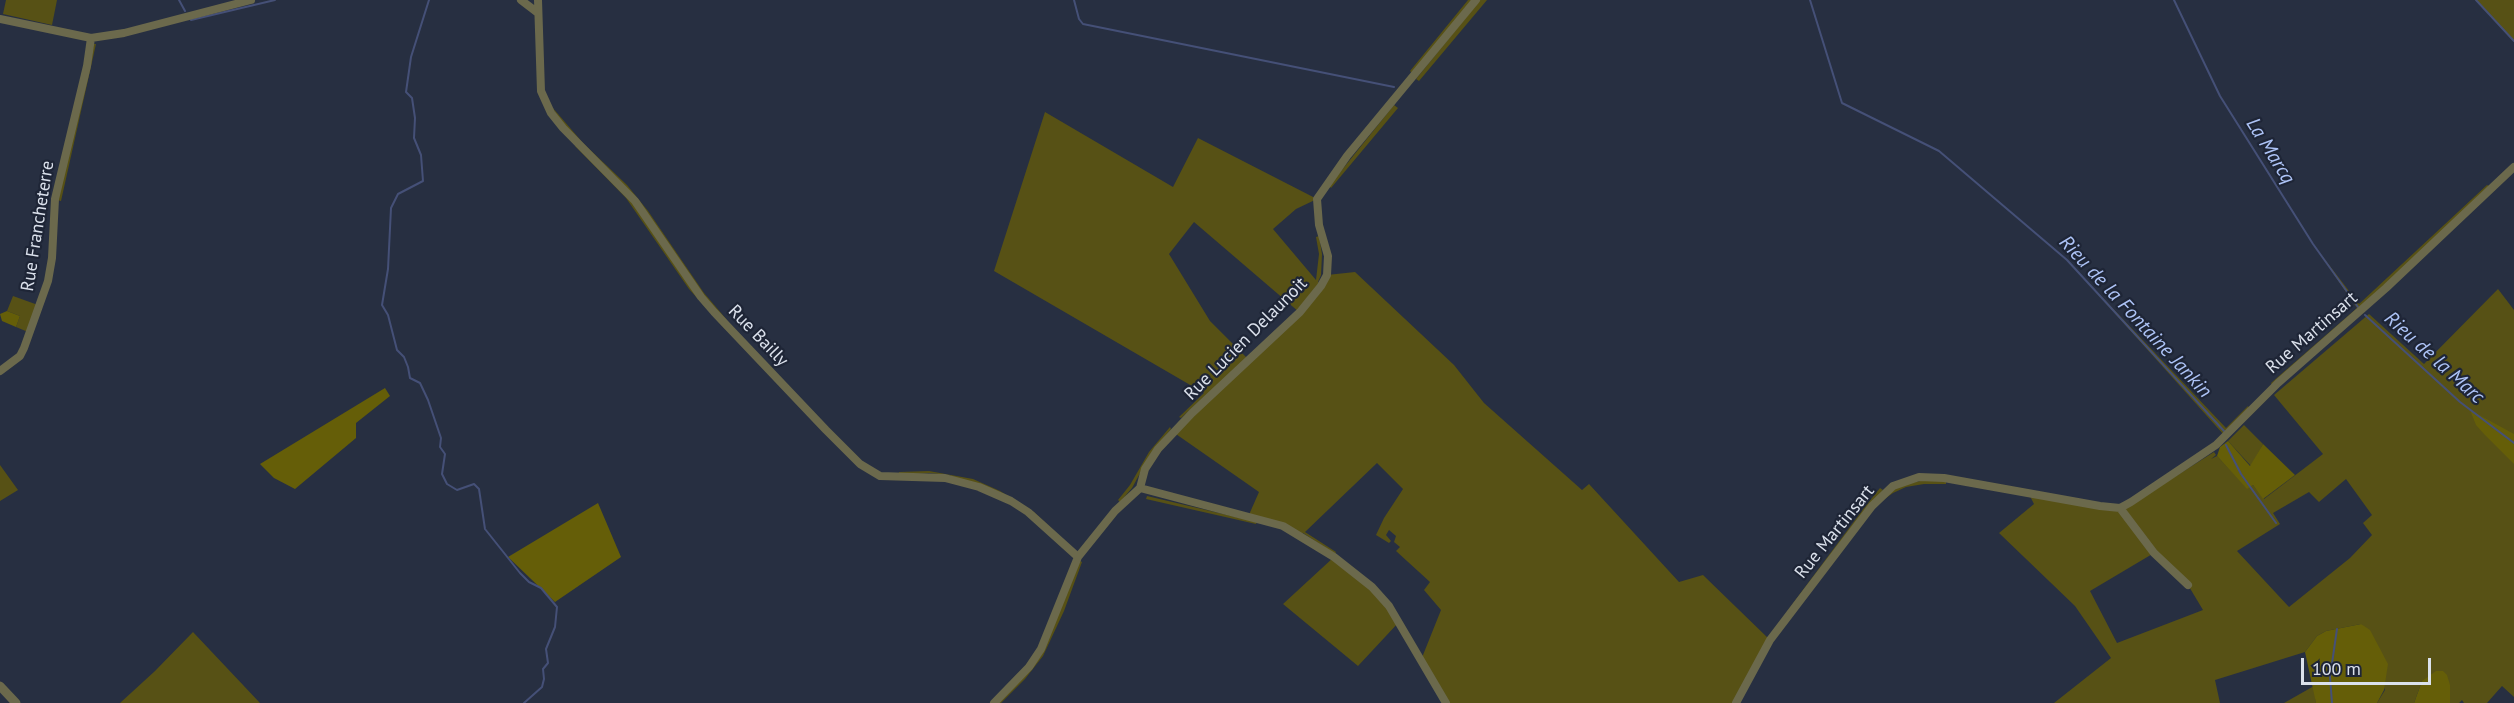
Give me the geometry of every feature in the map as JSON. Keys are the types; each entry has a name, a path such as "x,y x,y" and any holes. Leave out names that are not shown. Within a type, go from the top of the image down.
{"street":[{"path":"0,19 91,38 124,33 251,0"},
{"path":"521,0 538,13"},
{"name":"Rue Bailly","path":"538,0 542,91 550,112 562,128 635,201 714,312 826,430 860,464 877,475 897,478 923,476 945,478 980,487 1011,501 1028,512 1078,557"},
{"name":"Rue Lucien Delaunoit","path":"1140,488 1145,469 1158,449 1192,413 1300,312 1321,286 1327,275 1328,256 1319,225 1317,199 1347,156 1476,0"},
{"name":"Rue Francheterre","path":"0,371 20,356 48,281 52,258 55,199 87,66 91,38"},
{"name":"Rue Martinsart","path":"1736,703 1770,640 1872,506 1893,486 1919,477 1944,478 2120,508 2142,496 2217,445 2278,383 2386,288 2514,167"},
{"path":"994,703 1029,667 1047,638 1078,557 1121,505 1140,488 1166,497 1283,526 1334,557 1372,587 1389,606 1446,703"},
{"path":"2120,508 2154,553 2188,585"},
{"path":"0,686 16,703"}],"shaded area":[{"path":"6,0 57,0 52,25 3,14"},
{"path":"1468,0 1472,0 1412,73 1410,71"},
{"path":"1480,0 1487,0 1419,81 1416,79"},
{"path":"2475,0 2514,0 2514,42"},
{"path":"94,44 96,44 61,201 57,200"},
{"path":"1394,105 1398,108 1331,188 1329,186"},
{"path":"552,107 583,143 627,185 726,321 702,295 665,240 561,122"},
{"path":"1045,112 1173,187 1198,138 1317,199 1296,209 1273,229 1316,280 1319,254 1316,237 1319,236 1322,254 1321,275 1318,282 1321,285 1327,275 1355,272 1454,365 1484,403 1582,490 1589,484 1679,582 1703,575 1770,640 1736,703 1446,703 1421,660 1441,610 1424,590 1430,582 1396,551 1400,547 1394,542 1396,536 1389,530 1386,535 1391,541 1389,543 1376,535 1403,489 1377,463 1305,532 1336,552 1335,554 1303,533 1301,535 1248,517 1259,492 1173,432 1207,394 1181,418 1179,417 1204,393 994,271","holes":["1194,222 1299,312 1249,360 1210,321 1169,254"]},
{"path":"577,145 629,197 725,329 689,289 626,198 575,146"},
{"path":"2487,185 2489,186 2395,277 2272,385 2271,383 2357,308 2313,244 2359,304"},
{"path":"2067,260 2226,428 2248,406 2249,408 2224,435"},
{"path":"2498,289 2514,310 2514,697 2502,686 2487,703 2464,703 2462,700 2459,703 2450,703 2450,685 2422,681 2414,703 2377,703 2385,690 2361,624 2326,631 2317,636 2305,652 2215,680 2220,703 2054,703 2111,658 2075,606 1999,533 2034,504 2028,492 2100,506 2130,505 2214,452 2216,455 2211,459 2217,456 2247,488 2253,485 2264,499 2323,454 2274,395 2369,314 2424,364","holes":["2346,479 2372,515 2363,523 2372,535 2350,558 2289,607 2237,551 2280,524 2273,513 2309,492 2319,502","2154,553 2188,585 2203,610 2117,643 2090,591"]},
{"path":"13,296 38,305 28,332 16,327 20,316 7,311"},
{"path":"7,311 20,316 16,327 2,321 0,314"},
{"path":"385,388 390,396 356,423 356,438 295,489 274,478 260,464"},
{"path":"2470,410 2514,434 2514,464 2476,425"},
{"path":"2244,425 2263,444 2251,466 2228,441"},
{"path":"1170,427 1171,429 1151,453 1132,488 1120,502 1118,500 1130,485 1149,452"},
{"path":"2228,441 2250,466 2263,444 2295,475 2263,499 2253,485 2247,489 2217,456 2220,447"},
{"path":"0,465 18,490 0,501"},
{"path":"929,471 973,479 1000,491 1034,512 1051,528 1049,529 1033,514 949,475 929,473 899,475 899,472"},
{"path":"1925,480 1946,481 1946,484 1906,487 1879,503 1892,490"},
{"path":"1880,488 1883,490 1785,614 1864,508"},
{"path":"1147,496 1257,522 1256,524 1146,499"},
{"path":"598,503 621,557 555,602 508,557"},
{"path":"1334,557 1355,573 1399,622 1358,666 1283,604"},
{"path":"1080,561 1082,562 1064,611 1043,656 1025,679 1001,703 997,703 1041,656"},
{"path":"2361,624 2370,630 2388,664 2384,690 2377,703 2316,703 2305,652 2317,636 2326,631"},
{"path":"193,632 260,703 120,703 155,671"},
{"path":"2436,671 2443,671 2447,675 2450,685 2450,703 2414,703 2422,681"},
{"path":"2314,686 2316,703 2284,703"}],"waterway":[{"path":"179,0 185,11"},
{"path":"191,20 275,0"},
{"path":"429,0 411,57 406,92 412,98 415,118 414,138 421,155 423,181 398,194 391,208 388,269 382,305 388,315 397,350 404,357 410,378 420,383 428,400 441,438 440,447 445,454 442,474 447,484 457,490 474,484 479,489 485,529 520,573 529,582 541,588 557,607 555,627 546,649 548,663 543,669 542,687 524,703"},
{"path":"1074,0 1079,19 1083,24 1394,87"},
{"name":"Rieu de la Fontaine Jankin","path":"1810,0 1842,103 1939,151 2067,260 2225,432"},
{"name":"La Marcq","path":"2174,0 2220,96 2313,244 2358,307"},
{"path":"2476,0 2514,41"},
{"name":"Rieu de la Marc","path":"2365,315 2460,402 2514,443"},
{"name":"Rieu de la Fontaine Jankin","path":"2226,445 2241,474 2276,523"},
{"name":"Rieu de la Fontaine Jankin","path":"2332,703 2330,677 2337,629"}]}
